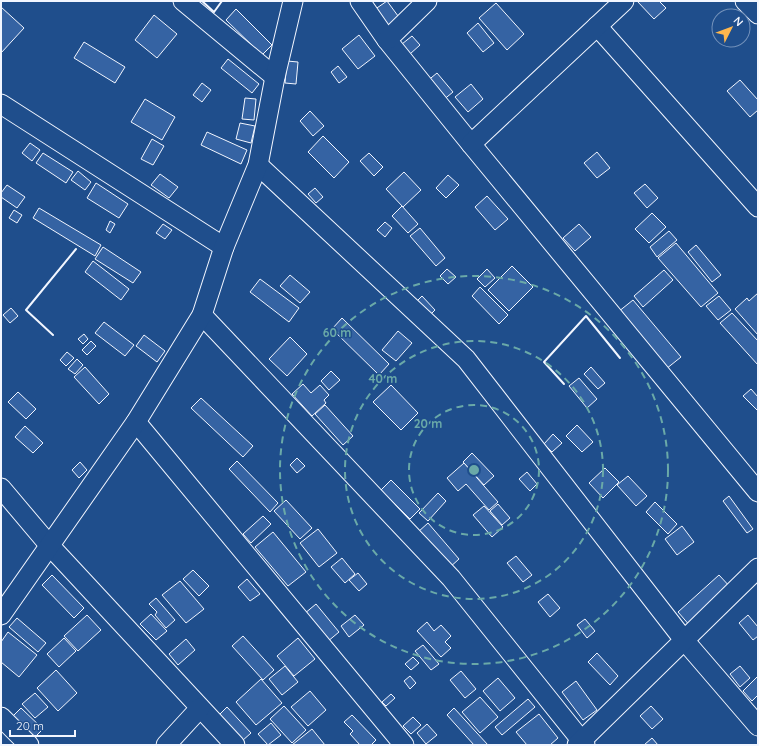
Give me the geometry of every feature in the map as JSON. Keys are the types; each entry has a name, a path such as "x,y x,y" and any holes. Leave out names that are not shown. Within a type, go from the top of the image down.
{"street":[{"path":"183,1 275,77"},
{"path":"1,615 136,422 202,315 224,247 258,165 275,77 293,1"},
{"path":"360,1 387,40 471,144 758,492"},
{"path":"387,40 427,1"},
{"path":"471,144 624,1"},
{"path":"744,1 758,14"},
{"path":"597,26 758,207"},
{"path":"1,104 224,247"},
{"path":"258,165 466,359 684,640 758,726"},
{"path":"202,315 451,578 581,743 758,568"},
{"path":"136,422 404,745"},
{"path":"1,488 50,546 235,745"},
{"path":"166,745 200,708"},
{"path":"1,717 29,745"}],"building":[{"path":"387,1 401,20 388,30 374,10"},
{"path":"637,1 659,1 666,8 654,19"},
{"path":"496,3 524,34 507,50 479,18"},
{"path":"1,7 24,28 1,53"},
{"path":"236,9 272,45 262,55 226,20"},
{"path":"154,15 177,34 157,58 135,40"},
{"path":"478,23 494,43 483,52 467,33"},
{"path":"359,35 375,56 358,69 342,49"},
{"path":"412,36 420,45 410,54 402,44"},
{"path":"84,42 125,67 115,83 74,58"},
{"path":"228,59 259,84 252,93 221,68"},
{"path":"287,61 298,62 296,84 285,83"},
{"path":"338,66 347,77 339,83 331,72"},
{"path":"437,73 453,92 442,101 426,82"},
{"path":"740,80 758,100 758,110 750,117 727,91"},
{"path":"202,83 211,90 202,102 193,95"},
{"path":"471,84 483,99 468,112 455,97"},
{"path":"245,98 256,99 254,120 242,119"},
{"path":"145,99 175,117 162,140 131,122"},
{"path":"310,111 324,126 313,136 300,121"},
{"path":"240,123 255,126 251,143 236,139"},
{"path":"207,132 247,150 241,164 201,145"},
{"path":"323,136 349,162 334,178 308,152"},
{"path":"152,139 164,146 153,165 141,159"},
{"path":"30,143 40,150 32,161 22,153"},
{"path":"597,152 610,168 597,178 584,163"},
{"path":"43,153 73,172 66,183 36,163"},
{"path":"369,153 383,167 374,176 360,161"},
{"path":"78,171 91,182 85,190 71,180"},
{"path":"404,172 421,190 403,207 386,189"},
{"path":"160,174 178,187 169,198 151,185"},
{"path":"448,175 459,185 446,198 436,188"},
{"path":"96,183 128,204 119,218 87,198"},
{"path":"645,184 658,198 647,208 634,193"},
{"path":"7,185 25,197 17,208 1,197 1,193"},
{"path":"315,188 323,197 316,203 308,194"},
{"path":"487,196 508,219 495,230 475,207"},
{"path":"402,206 418,224 408,233 392,216"},
{"path":"39,208 101,245 95,256 33,218"},
{"path":"14,210 22,215 17,223 9,218"},
{"path":"652,213 666,227 649,243 635,229"},
{"path":"110,221 115,224 110,233 106,230"},
{"path":"385,222 392,228 385,237 377,230"},
{"path":"163,224 172,230 165,239 156,233"},
{"path":"579,224 591,237 575,251 563,238"},
{"path":"420,228 445,258 436,266 410,236"},
{"path":"669,231 677,240 657,257 650,247"},
{"path":"676,243 718,293 701,307 658,258"},
{"path":"696,245 721,275 712,282 688,252"},
{"path":"103,247 141,272 133,283 95,259"},
{"path":"93,261 129,289 121,300 85,272"},
{"path":"512,266 533,287 509,311 488,290"},
{"path":"447,269 456,277 448,284 440,276"},
{"path":"487,269 495,278 485,287 477,279"},
{"path":"664,270 673,280 643,307 634,296"},
{"path":"290,275 310,292 300,303 280,286"},
{"path":"260,279 299,308 289,322 250,292"},
{"path":"480,287 508,315 499,324 472,296"},
{"path":"758,293 758,335 735,309 747,298 749,301"},
{"path":"422,296 435,310 430,315 416,302"},
{"path":"719,296 731,310 718,320 706,306"},
{"path":"633,300 681,357 666,369 618,312"},
{"path":"11,308 18,316 10,323 3,315"},
{"path":"732,313 758,341 758,365 720,323"},
{"path":"342,318 389,364 379,375 332,329"},
{"path":"104,322 134,345 125,356 95,333"},
{"path":"398,331 412,343 396,361 382,350"},
{"path":"84,334 88,339 83,344 78,339"},
{"path":"144,335 165,351 157,362 136,346"},
{"path":"290,337 307,354 287,376 269,359"},
{"path":"91,341 96,346 87,355 82,350"},
{"path":"67,352 74,358 66,366 60,360"},
{"path":"77,359 83,365 75,374 68,369"},
{"path":"85,367 109,394 99,404 74,377"},
{"path":"591,367 605,383 598,389 584,374"},
{"path":"331,371 340,380 329,390 321,381"},
{"path":"579,378 597,399 587,408 569,386"},
{"path":"303,384 311,393 320,385 329,395 324,400 326,403 312,416 292,394"},
{"path":"391,385 418,413 401,430 373,402"},
{"path":"751,389 758,397 758,411 743,396"},
{"path":"18,392 36,409 26,419 8,402"},
{"path":"201,398 253,446 243,457 191,408"},
{"path":"325,405 353,436 343,445 315,414"},
{"path":"577,425 593,442 582,452 566,436"},
{"path":"25,426 43,443 33,453 15,437"},
{"path":"553,434 562,443 552,452 544,444"},
{"path":"472,453 494,476 484,485 463,462"},
{"path":"297,458 305,466 297,473 290,465"},
{"path":"237,461 278,503 270,512 229,469"},
{"path":"80,462 87,470 79,478 72,470"},
{"path":"464,463 498,502 489,510 466,484 458,491 447,478"},
{"path":"605,468 619,482 603,498 589,483"},
{"path":"527,472 537,484 530,491 519,479"},
{"path":"628,476 647,496 636,506 617,485"},
{"path":"391,480 420,509 410,519 381,490"},
{"path":"438,493 446,501 428,521 419,513"},
{"path":"729,496 753,529 747,533 723,501"},
{"path":"286,500 312,528 300,539 274,511"},
{"path":"655,502 677,524 668,534 646,512"},
{"path":"498,504 510,518 502,525 490,511"},
{"path":"484,506 503,527 492,537 473,515"},
{"path":"263,516 271,524 251,543 243,534"},
{"path":"428,523 459,559 449,568 418,532"},
{"path":"682,526 694,542 677,555 665,539"},
{"path":"318,529 337,553 319,567 300,543"},
{"path":"273,532 306,572 288,586 255,547"},
{"path":"516,556 532,575 523,582 507,563"},
{"path":"342,558 355,574 345,583 331,567"},
{"path":"193,570 209,586 199,596 183,579"},
{"path":"358,573 367,584 359,591 349,580"},
{"path":"52,575 84,608 74,618 42,585"},
{"path":"719,575 732,589 691,627 678,612"},
{"path":"247,579 260,594 250,601 238,587"},
{"path":"180,581 204,609 186,623 162,595"},
{"path":"548,594 560,608 550,617 538,602"},
{"path":"156,598 175,620 166,628 155,615 157,612 149,604"},
{"path":"316,604 339,632 327,642 304,614"},
{"path":"151,614 167,631 156,640 140,624"},
{"path":"87,615 101,630 78,651 64,636"},
{"path":"355,615 364,625 349,637 341,626"},
{"path":"748,615 758,627 758,636 753,640 739,623"},
{"path":"17,618 46,643 38,652 9,627"},
{"path":"585,619 595,631 587,638 577,625"},
{"path":"427,622 434,631 441,625 451,636 445,642 451,648 441,657 417,631"},
{"path":"8,632 37,655 19,677 1,662 1,642"},
{"path":"243,636 274,670 263,680 232,646"},
{"path":"64,638 76,651 59,667 47,654"},
{"path":"298,638 315,659 294,676 277,656"},
{"path":"186,639 195,650 178,665 169,654"},
{"path":"423,645 439,664 431,670 415,651"},
{"path":"597,653 618,676 610,685 588,662"},
{"path":"413,657 419,663 411,670 405,664"},
{"path":"285,666 298,682 282,695 269,679"},
{"path":"740,666 750,678 740,687 730,674"},
{"path":"56,670 77,693 58,711 37,688"},
{"path":"461,671 476,689 465,698 450,680"},
{"path":"410,676 416,683 410,689 404,681"},
{"path":"758,676 758,695 752,701 743,691"},
{"path":"498,678 515,698 500,711 483,691"},
{"path":"261,679 282,703 256,725 236,702"},
{"path":"576,681 597,710 583,720 562,692"},
{"path":"310,691 326,710 308,726 291,707"},
{"path":"35,693 48,707 35,718 22,704"},
{"path":"391,694 395,698 386,706 382,702"},
{"path":"480,697 498,717 480,733 462,712"},
{"path":"528,699 535,707 502,735 495,727"},
{"path":"284,706 306,730 292,743 270,719"},
{"path":"651,706 663,719 652,729 640,716"},
{"path":"227,707 251,733 242,741 218,716"},
{"path":"21,708 43,729 35,737 13,716"},
{"path":"454,708 488,745 474,745 447,715"},
{"path":"539,714 558,738 550,745 527,745 516,732"},
{"path":"352,715 376,740 371,745 360,745 350,734 353,731 344,722"},
{"path":"413,717 421,725 411,734 403,726"},
{"path":"271,723 281,735 268,745 258,734"},
{"path":"427,724 437,735 426,744 417,733"},
{"path":"312,729 325,745 292,745"},
{"path":"652,738 658,745 644,745"}],"wall":[{"path":"202,1 214,12 222,1"},
{"path":"53,335 26,310 76,249"},
{"path":"564,384 544,362 586,316 620,358"}]}
